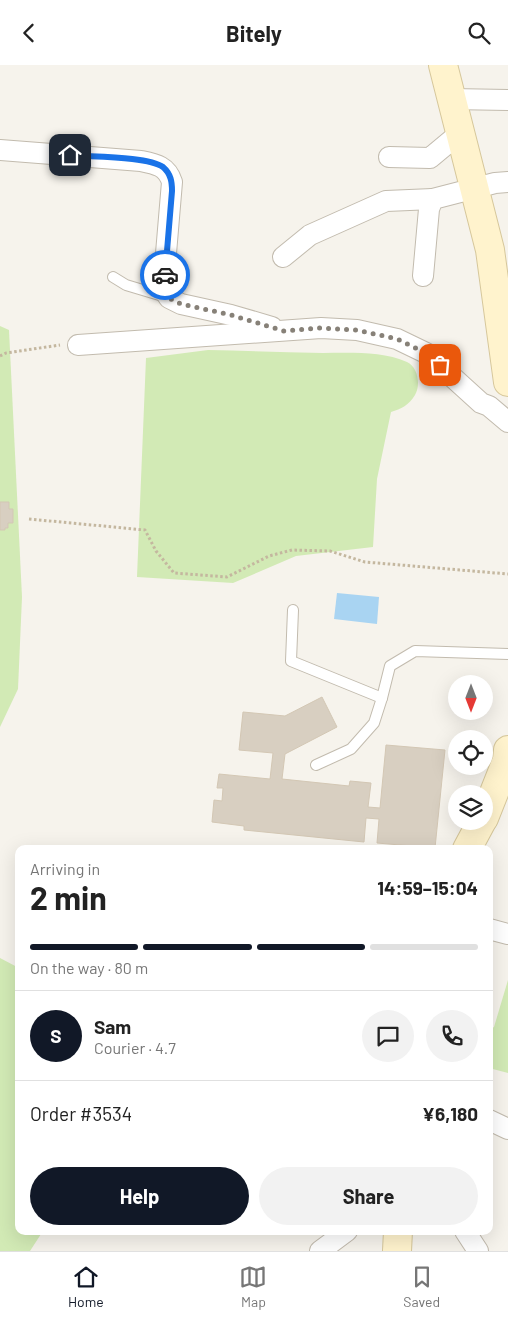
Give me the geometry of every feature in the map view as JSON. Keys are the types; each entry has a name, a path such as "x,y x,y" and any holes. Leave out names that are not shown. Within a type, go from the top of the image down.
{"street":[{"path":"442,65 490,250 508,382"},
{"path":"451,99 508,99"},
{"path":"389,157 430,158 460,133"},
{"path":"0,150 141,161 162,167 169,174 172,182 164,289 169,298 181,304 231,315 284,331"},
{"path":"283,257 310,235 386,201 432,199 495,183 508,182"},
{"path":"423,276 429,209 432,199"},
{"path":"78,345 321,328 357,330 397,339 426,353 481,403 489,406 508,422"},
{"path":"493,804 503,789 508,750"},
{"path":"469,845 477,830"},
{"path":"493,930 508,934"},
{"path":"493,1122 508,1129"},
{"path":"320,1251 342,1235"},
{"path":"397,1251 398,1235"},
{"path":"468,1235 478,1251"}],"lane":[{"path":"113,277 126,285 169,298"},
{"path":"293,610 291,661 382,698"},
{"path":"316,765 350,749 374,723 390,666 415,651 508,654"}],"path":[{"path":"0,357 6,353 56,345 78,345"},
{"path":"29,519 145,530 156,551 174,573 227,577 269,556 292,550 330,551 365,562 508,574"}],"green space":[{"path":"0,326 9,330 22,597 18,689 0,727"},
{"path":"208,350 366,353 397,358 411,364 416,372 418,381 417,391 404,406 391,412 377,479 373,547 296,556 233,583 137,577 146,358"},
{"path":"0,958 15,966 15,1235 40,1235 30,1251 0,1251"},
{"path":"508,980 508,1073 493,1069 494,1027"}],"water":[{"path":"337,593 379,597 377,624 334,619"}],"building":[{"path":"0,502 9,502 9,509 13,509 13,523 8,523 8,528 5,528 5,530 0,530"},
{"path":"322,697 337,727 285,754 282,779 349,786 350,781 371,783 368,807 380,808 386,745 445,750 435,845 377,843 379,819 366,818 364,842 244,830 244,826 212,822 214,800 222,801 223,788 217,788 219,774 270,779 273,753 239,750 243,712 285,716"}],"way so far":[{"path":"165,275 164,289 169,298 181,304 231,315 284,331 321,328 357,330 397,339 426,353 440,365"}],"route":[{"path":"70,155 154,163 162,167 169,174 172,182 172,191 165,275"}]}
